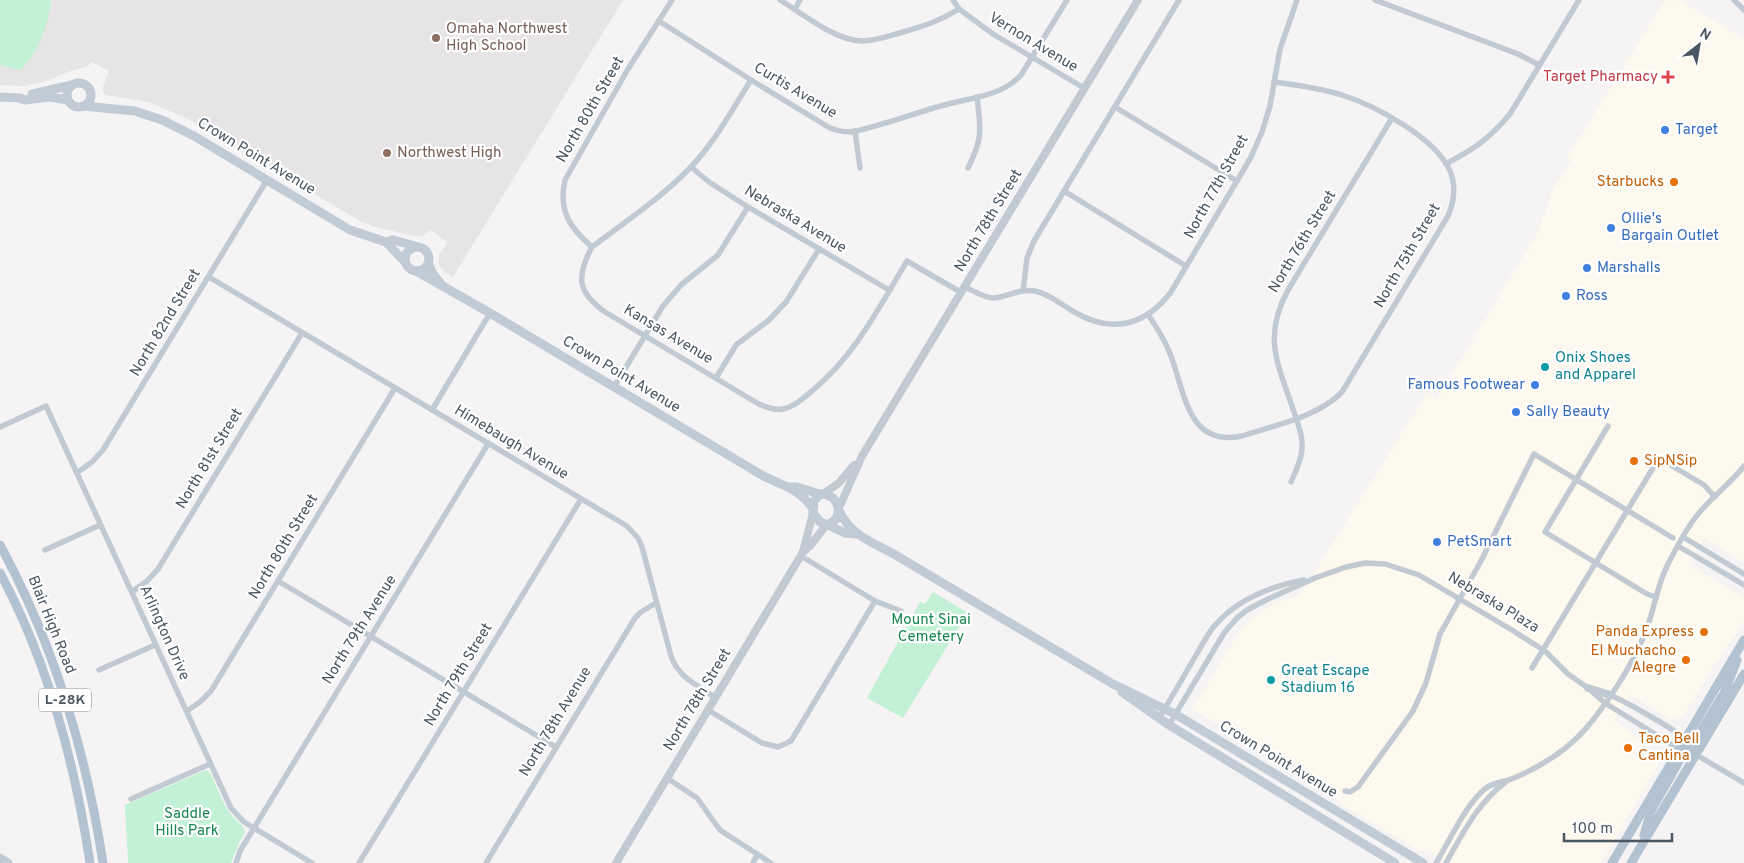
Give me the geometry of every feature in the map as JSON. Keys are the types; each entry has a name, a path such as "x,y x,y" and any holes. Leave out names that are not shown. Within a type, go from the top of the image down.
{"main road":[{"path":"0,97 25,100 55,97 68,100 76,107 83,106 89,101 91,96 90,90 84,84 77,83 20,98"},
{"path":"68,100 67,93 72,85"},
{"name":"Crown Point Avenue","path":"91,96 108,107 135,111 162,120 194,136 350,230 386,242 404,261"},
{"name":"Crown Point Avenue","path":"83,106 104,109 108,107"},
{"name":"Crown Point Avenue","path":"386,242 393,240 414,246"},
{"path":"414,246 426,251 428,256 428,263 422,270 416,271 408,267 404,261 408,250 414,246"},
{"name":"Crown Point Avenue","path":"428,263 433,274 442,285 765,477 788,487 804,498 813,511"},
{"name":"Crown Point Avenue","path":"416,271 436,284 442,285"},
{"name":"Crown Point Avenue","path":"788,487 797,487 821,494"},
{"path":"821,494 833,498 839,510 836,520 828,524 820,522 813,511 814,501 821,494"},
{"name":"Crown Point Avenue","path":"839,510 845,523 856,534 892,553 1116,686 1165,708 1423,863"},
{"name":"Crown Point Avenue","path":"828,524 845,533 856,534"},
{"name":"Blair High Road","path":"0,545 28,602 60,683 80,747 103,863"},
{"name":"Blair High Road","path":"0,573 27,631 45,677 58,718 74,776 89,861"},
{"path":"1642,845 1651,811 1682,749 1685,738 1744,640"},
{"path":"1695,754 1694,742 1727,687 1744,640"},
{"path":"1630,863 1744,674"},
{"name":"Crown Point Avenue","path":"1116,686 1169,725 1395,863"},
{"path":"1612,863 1629,832 1682,749"},
{"path":"1619,863 1629,832"},
{"path":"0,858 8,863"}],"street":[{"name":"North 80th Street","path":"592,247 580,237 569,222 562,194 565,180 628,69 672,0"},
{"path":"780,0 838,35 860,41 878,39 943,19 959,9 953,0"},
{"path":"795,9 800,0"},
{"path":"1033,58 1067,0"},
{"name":"North 78th Street","path":"862,456 1138,0"},
{"path":"1023,290 1024,268 1029,250 1179,0"},
{"name":"North 77th Street","path":"1148,314 1163,302 1251,157 1262,132 1270,106 1280,49 1297,0"},
{"path":"1375,0 1518,54 1539,65"},
{"path":"1274,82 1320,89 1343,95 1368,105 1411,130 1441,156 1446,164 1478,147 1510,114 1579,0"},
{"path":"1734,0 1744,10"},
{"name":"Vernon Avenue","path":"959,9 984,28 1084,88"},
{"name":"Curtis Avenue","path":"659,21 830,128 845,132 855,131 997,91 1015,81 1033,58"},
{"path":"592,247 673,184 691,167 718,133 751,80"},
{"path":"968,168 977,148 980,135 977,97"},
{"path":"1115,107 1237,181"},
{"name":"North 76th Street","path":"1291,482 1298,468 1302,449 1301,434 1274,350 1274,326 1280,305 1392,118"},
{"path":"855,131 860,168"},
{"name":"North 75th Street","path":"1296,418 1326,407 1342,392 1448,216 1454,190 1446,164"},
{"name":"Nebraska Avenue","path":"691,167 709,182 748,207 890,290"},
{"name":"North 82nd Street","path":"78,472 92,462 103,450 267,180"},
{"path":"1064,191 1186,266"},
{"path":"614,387 663,306 688,278 712,260 722,249 748,207"},
{"name":"Kansas Avenue","path":"592,247 585,261 582,278 584,290 591,302 757,403 775,410 788,407 800,400 837,368 855,347 890,290"},
{"path":"716,378 736,345 769,320 786,302 819,248"},
{"path":"890,290 907,261 963,290 990,298 1023,290 1040,292 1075,313 1095,322 1109,325 1122,324 1132,322 1148,314 1169,351 1190,412 1195,421 1205,431 1230,439 1296,418"},
{"name":"Himebaugh Avenue","path":"209,277 624,524 638,538 642,547 675,666 688,680 716,698"},
{"path":"432,410 490,313"},
{"name":"North 81st Street","path":"132,592 148,581 158,569 302,333"},
{"name":"North 80th Street","path":"187,711 211,691 395,388"},
{"name":"Arlington Drive","path":"0,427 46,406 231,808 238,817 254,828 312,863"},
{"path":"1608,426 1546,532 1647,594 1656,597"},
{"name":"North 79th Avenue","path":"254,828 488,444"},
{"path":"1345,791 1350,792 1358,787 1413,711 1426,683 1440,634 1481,561 1534,454 1672,538"},
{"path":"821,494 840,483 862,456"},
{"path":"839,510 862,456"},
{"path":"1532,668 1659,458 1704,485 1715,497"},
{"path":"1436,863 1478,796 1488,786 1508,780 1543,764 1567,746 1587,727 1610,695 1644,635 1664,572 1683,537 1698,514 1744,466"},
{"name":"North 79th Street","path":"360,863 581,499"},
{"path":"802,554 813,511"},
{"path":"802,554 828,524"},
{"path":"45,550 100,525"},
{"path":"1683,537 1744,574"},
{"path":"1678,546 1744,585"},
{"path":"802,554 876,601 901,610"},
{"name":"North 78th Street","path":"616,863 802,554"},
{"name":"Nebraska Plaza","path":"1315,578 1351,566 1372,563 1410,571 1429,580 1544,650 1568,674 1605,703 1682,749 1695,754 1744,782"},
{"path":"1159,718 1210,632 1230,611 1258,594 1289,583 1315,578"},
{"path":"1169,725 1217,643 1237,618 1258,604 1315,578"},
{"path":"278,581 556,747"},
{"path":"708,710 762,744 778,747 790,741 876,601"},
{"name":"North 78th Avenue","path":"486,863 635,618 656,603"},
{"path":"1230,611 1237,618"},
{"path":"99,670 155,645"},
{"name":"Nebraska Plaza","path":"1588,688 1624,701 1685,738 1695,754"},
{"path":"131,799 210,764"},
{"path":"667,778 697,798 720,830 771,863"},
{"path":"1446,863 1477,811 1488,797 1508,780"},
{"path":"236,863 240,851 254,828"},
{"path":"753,863 757,855"}],"shaded area":[{"name":"Northwest High","path":"0,0 623,0 453,277 442,270 438,262 439,256 447,242 431,230 422,236 414,236 372,226 360,221 186,118 148,102 106,95 103,87 109,71 92,62 88,66 46,81 25,86 0,85"},
{"path":"1665,0 1679,0 1744,39 1744,562 1704,538 1688,564 1744,598 1744,621 1716,662 1684,715 1672,719 1630,695 1615,720 1662,758 1601,863 1449,863 1429,851 1420,851 1290,773 1240,738 1193,709 1239,632 1256,616 1272,605 1300,595 1427,394 1437,399 1538,232 1553,189 1571,161 1567,158"}],"green space":[{"path":"0,0 51,0 42,38 27,63 20,70 0,65"},
{"name":"Mount Sinai Cemetery","path":"933,592 968,613 903,718 867,698 920,602 925,604"},
{"name":"Saddle Hills Park","path":"206,770 211,774 229,812 242,826 245,833 231,863 128,863 125,805"}],"place":[{"name":"Omaha Northwest High School","path":"436,38"},
{"name":"Target Pharmacy","path":"1668,77"},
{"name":"Target","path":"1665,130"},
{"name":"Northwest High","path":"387,153"},
{"name":"Starbucks","path":"1674,182"},
{"name":"Ollie's Bargain Outlet","path":"1611,228"},
{"name":"Marshalls","path":"1587,268"},
{"name":"Ross","path":"1566,296"},
{"name":"Onix Shoes and Apparel","path":"1545,367"},
{"name":"Famous Footwear","path":"1535,385"},
{"name":"Sally Beauty","path":"1516,412"},
{"name":"SipNSip","path":"1634,461"},
{"name":"PetSmart","path":"1437,542"},
{"name":"Panda Express","path":"1704,632"},
{"name":"El Muchacho Alegre","path":"1686,660"},
{"name":"Great Escape Stadium 16","path":"1271,680"},
{"name":"Taco Bell Cantina","path":"1628,748"}]}
